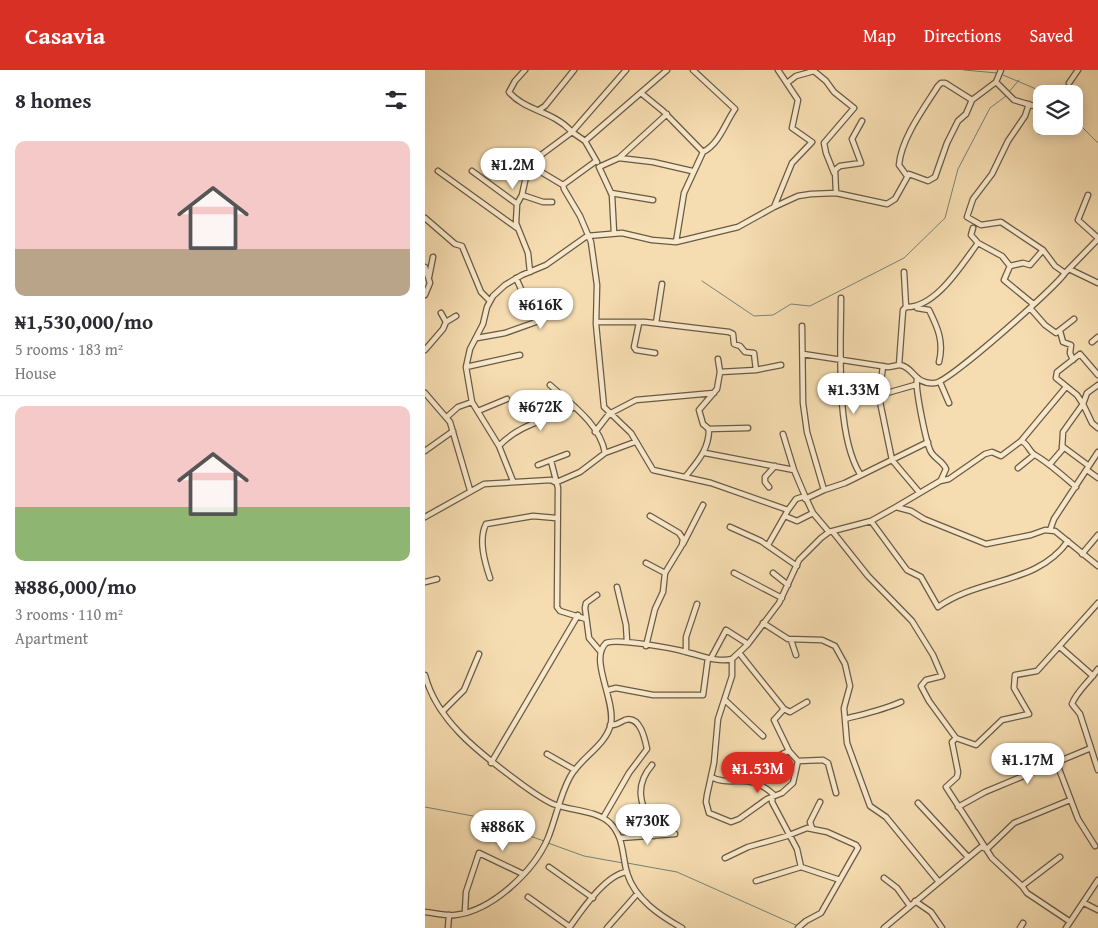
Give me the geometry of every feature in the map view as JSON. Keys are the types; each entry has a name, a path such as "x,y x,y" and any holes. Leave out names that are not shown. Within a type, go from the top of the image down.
{"street":[{"path":"525,70 515,80 509,92 530,107 554,117 585,141 611,193 614,233"},
{"path":"539,110 545,106 574,70"},
{"path":"530,272 528,253 517,228 517,204 522,195 527,172 541,155 571,131 626,70"},
{"path":"655,70 659,76"},
{"path":"585,141 667,70"},
{"path":"676,242 684,193 692,171 703,152 708,149 727,126 735,109 693,70"},
{"path":"774,207 791,163 812,142 792,128 798,100 778,70"},
{"path":"513,481 499,446 472,402 466,367 470,348 477,338 490,301 498,291 516,278 551,262 587,236 614,233 676,242 738,228 774,207 798,196 835,193 887,204 895,199 907,176 911,174 930,181 935,177 958,121 966,114 972,100 996,82 1001,70"},
{"path":"1069,83 1078,70"},
{"path":"787,83 796,76 814,71 827,81 834,92 854,108 824,143 825,153 835,172 835,193"},
{"path":"996,82 1014,100 1033,105"},
{"path":"907,176 899,165 903,149 919,116 938,86 941,83 945,83 972,100"},
{"path":"641,93 667,114 703,152"},
{"path":"1029,104 1025,116 1008,141 992,174 973,199 967,217 981,225 1001,222 1043,250 1055,266 1098,283"},
{"path":"619,158 667,114"},
{"path":"835,172 840,166 861,163 852,139 862,121"},
{"path":"563,185 598,164 619,158 653,162 692,171"},
{"path":"531,166 563,185 591,242 596,276 597,322 603,400 609,414 625,427 653,470 687,476 788,510"},
{"path":"438,171 517,228"},
{"path":"472,171 517,204"},
{"path":"611,193 653,200"},
{"path":"522,195 543,202 552,202"},
{"path":"803,354 883,366 899,365 910,371 917,379 940,382 964,365 1031,307 1097,241 1078,220 1088,195"},
{"path":"425,218 455,244 463,246 481,292 490,301"},
{"path":"973,228 971,236 978,243 1002,256 1010,266"},
{"path":"917,308 947,284 978,243"},
{"path":"1010,266 1023,263 1030,265 1043,250"},
{"path":"425,295 429,287 433,257"},
{"path":"1010,266 1004,280 1032,303 1031,307 1045,325 1056,333 1074,319"},
{"path":"425,267 429,278"},
{"path":"899,365 903,314 906,307 904,272"},
{"path":"477,338 505,333 536,322 516,278"},
{"path":"656,323 662,284"},
{"path":"841,298 841,397 845,427 856,467 860,474"},
{"path":"906,307 929,310 937,326 943,348 939,362"},
{"path":"441,313 446,322"},
{"path":"425,350 446,322 456,316"},
{"path":"597,322 692,326 733,334 734,344 740,346 745,352 754,353 756,370"},
{"path":"639,323 634,347 637,350 655,353"},
{"path":"802,326 803,403 807,432 824,490"},
{"path":"1060,331 1063,342 1071,345 1070,353 1073,360"},
{"path":"1093,342 1098,337"},
{"path":"1098,375 1080,354 1056,375 1083,404 1092,423 1098,428"},
{"path":"466,367 520,355"},
{"path":"687,476 705,453 708,442 708,429 703,424 699,410 714,393 720,372 718,359"},
{"path":"720,372 756,370 781,365"},
{"path":"883,366 880,395 892,460 919,492"},
{"path":"917,379 915,385 931,452 943,462 947,469 939,481"},
{"path":"940,382 949,403"},
{"path":"550,385 585,416 603,444 605,453"},
{"path":"841,397 880,395 915,385"},
{"path":"1050,464 1058,456 1062,446 1063,432 1083,404 1087,393 1098,385"},
{"path":"425,912 449,915 465,912 494,900 523,874 544,847 570,777 600,742 610,725 612,712 608,690 600,667 600,651 603,645 610,641 627,642 709,658 732,659 740,654 782,598 797,566 806,552 831,532 871,520 939,481 949,479 989,452 1001,456 1021,441 1067,388"},
{"path":"425,393 431,402 448,416 470,490"},
{"path":"595,432 609,414 636,400 714,393"},
{"path":"478,411 507,399"},
{"path":"448,416 458,407 472,402"},
{"path":"499,446 522,427 547,420 575,407"},
{"path":"708,429 748,428"},
{"path":"425,451 429,446 453,431"},
{"path":"783,434 794,470 813,513 868,576 912,621 920,633 941,676 926,680 921,686 929,701 956,738 976,745 1002,720 1029,714 1013,686 1014,677 1017,673 1030,674 1037,671 1061,647 1098,603"},
{"path":"1021,441 1025,442 1034,455 1050,464 1076,487"},
{"path":"425,442 429,446"},
{"path":"425,516 443,508 470,490 484,484 513,481 557,482 580,472 605,453 635,442"},
{"path":"768,546 796,499 845,483 928,442"},
{"path":"1062,446 1098,478"},
{"path":"1050,530 1054,519 1098,452"},
{"path":"705,453 794,470"},
{"path":"538,465 567,454"},
{"path":"1018,468 1034,455"},
{"path":"551,461 557,482 557,607 560,611 586,619"},
{"path":"769,487 765,482 765,477 775,466"},
{"path":"646,646 655,609 663,592 665,573 703,505"},
{"path":"896,507 911,511 924,519 986,544 1001,543 1050,530 1055,531 1098,566"},
{"path":"785,516 797,521 813,513"},
{"path":"490,578 484,552 483,530 486,524 533,516 557,518"},
{"path":"650,516 679,534 683,539 682,545"},
{"path":"871,520 907,570 921,577 938,607 954,596 976,587 1016,578 1033,571 1051,559 1068,541"},
{"path":"730,527 768,546 797,566"},
{"path":"1082,554 1098,535"},
{"path":"646,562 665,573"},
{"path":"734,573 782,598"},
{"path":"773,573 788,585"},
{"path":"425,582 437,579"},
{"path":"617,587 626,624 627,642"},
{"path":"597,595 587,603 585,608 589,638 600,651"},
{"path":"686,652 686,637 697,604"},
{"path":"491,763 578,615"},
{"path":"763,623 784,638 791,640 822,640 831,644 838,651 845,664 850,686 844,708 847,743 869,806 886,817 939,882"},
{"path":"608,690 616,688 653,695 703,695 709,658 726,630 748,644"},
{"path":"791,640 796,655"},
{"path":"1061,647 1093,676"},
{"path":"443,711 464,690 479,654"},
{"path":"740,654 784,709 790,712 807,702"},
{"path":"732,659 732,676 716,733 706,802 709,813 731,822 739,819 767,799 782,793 793,783 798,761"},
{"path":"1098,670 1080,690 1072,704 1080,714 1098,770"},
{"path":"425,674 428,686 443,711 477,751 491,763 539,797 560,806 603,818 615,829 620,838 627,870 637,894 645,902 682,928"},
{"path":"725,700 763,736"},
{"path":"845,719 871,710 884,710 901,702"},
{"path":"784,709 774,720 789,751 798,761 825,761 830,769 836,793"},
{"path":"603,818 629,774 647,749 641,730 635,721 630,719 610,725"},
{"path":"956,738 952,742 957,777 946,787 958,807 992,858 1027,893 1069,920"},
{"path":"958,807 985,792 1091,748"},
{"path":"756,782 758,776 768,764 777,756 789,751"},
{"path":"547,754 575,770"},
{"path":"1056,761 1070,800 1095,846"},
{"path":"652,765 644,775 640,797 654,836"},
{"path":"711,777 756,782 773,794 772,802 797,849 801,867"},
{"path":"987,849 1014,823 1070,800"},
{"path":"812,828 811,822 820,802"},
{"path":"918,803 969,857"},
{"path":"725,858 748,847 812,828 827,832 858,848 821,913 799,926"},
{"path":"620,838 675,834"},
{"path":"884,928 981,847 987,849"},
{"path":"465,912 466,892 479,853 523,874"},
{"path":"1022,886 1060,857"},
{"path":"549,867 593,898"},
{"path":"755,881 801,867 840,880"},
{"path":"528,897 569,928 593,898 616,876 627,870"},
{"path":"884,878 897,888 910,906"},
{"path":"1066,928 1069,920 1084,903 1098,880"},
{"path":"607,928 637,894"},
{"path":"915,901 931,912 942,928"},
{"path":"1084,903 1098,910"},
{"path":"448,928 449,915"},
{"path":"1020,928 1023,922"}],"waterway":[{"path":"964,70 997,73"},
{"path":"1003,75 1033,88"},
{"path":"1008,93 1019,80"},
{"path":"702,281 754,316 773,315 791,304 810,306 904,258 945,218 958,169 990,108 1006,96"},
{"path":"1083,128 1098,143"},
{"path":"425,807 473,816 544,841"},
{"path":"548,843 584,856 623,863"},
{"path":"627,863 677,872 798,926"}]}
